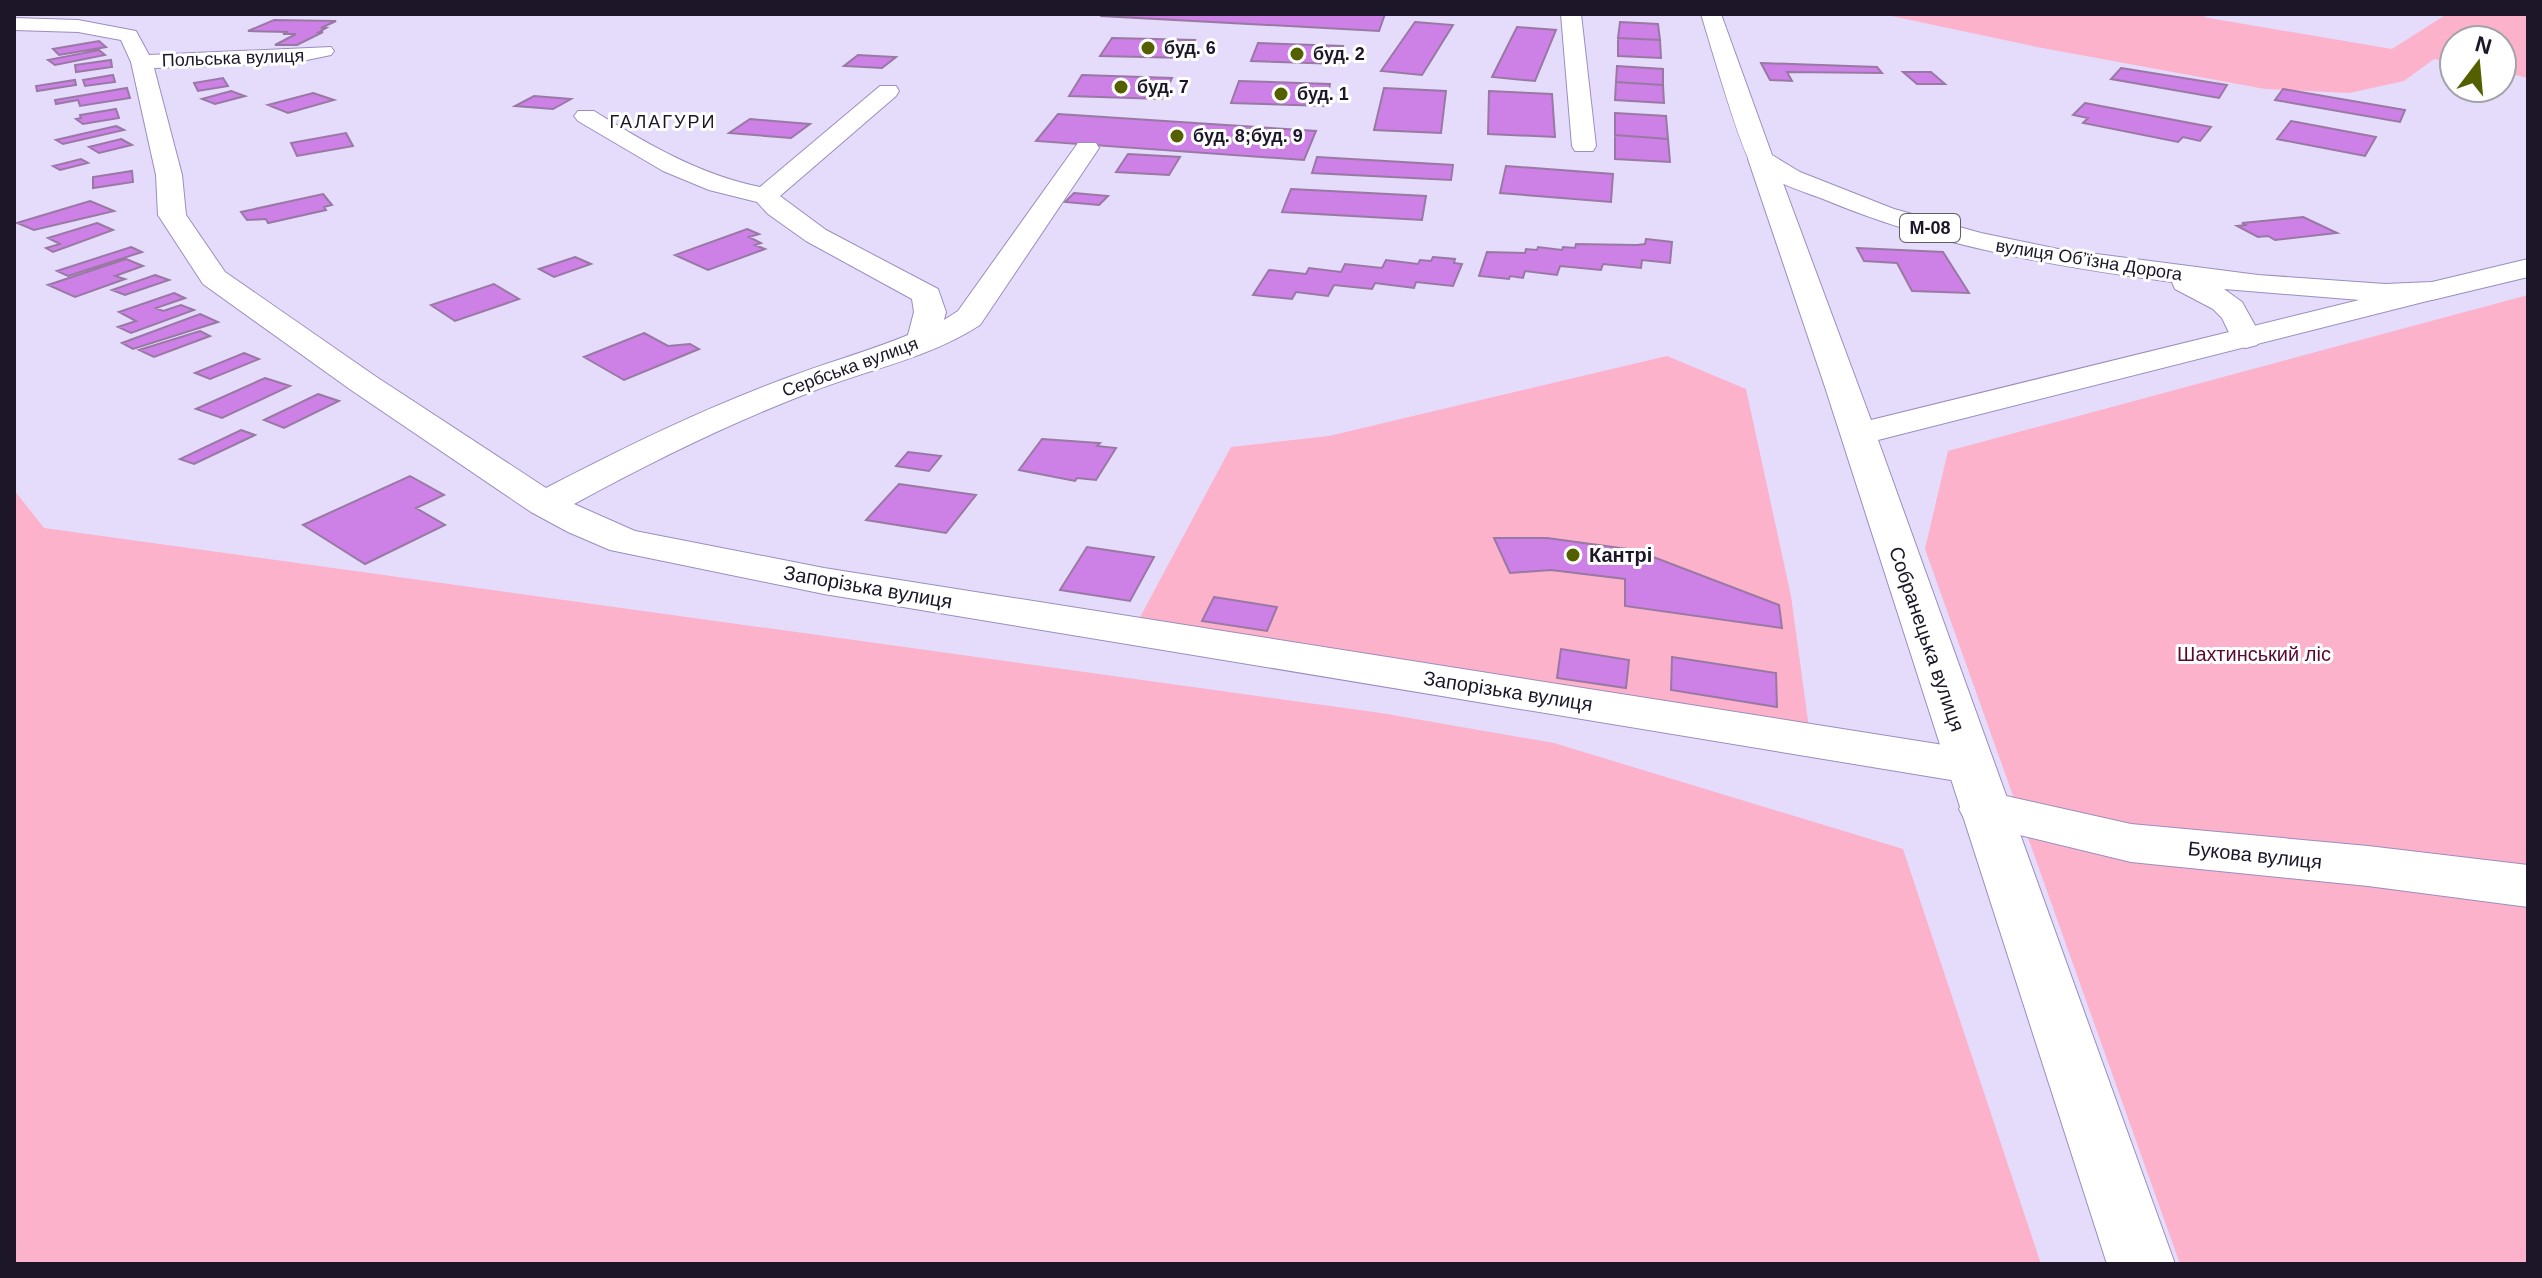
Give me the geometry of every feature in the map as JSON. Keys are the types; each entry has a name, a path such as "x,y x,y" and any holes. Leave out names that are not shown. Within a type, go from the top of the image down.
{"main road":[{"path":"1571,14 1584,146"},
{"name":"Собранецька вулиця","path":"1710,14 1858,434 2141,1264"},
{"name":"Запорізька вулиця","path":"14,24 78,26 129,35 142,62 169,175 172,215 214,278 363,383 545,504 624,541 824,581 1977,788"},
{"name":"Польська вулиця","path":"142,62 292,57 324,51"},
{"path":"766,196 854,116 888,91"},
{"path":"586,116 660,161 766,196 801,227 890,272 927,295 930,312 923,340"},
{"name":"Сербська вулиця","path":"545,504 663,441 806,382 871,362 952,329 969,318 1087,148"},
{"name":"вулиця Обʼїзна Дорога","path":"1761,159 1791,177 1884,215 1977,241 2109,266 2333,290 2432,291"},
{"path":"2109,266 2184,282 2216,296 2235,310 2246,338"},
{"name":"вулиця Обʼїзна Дорога","path":"1858,434 2528,268"},
{"name":"Букова вулиця","path":"1977,788 2131,843 2368,866 2528,886"}],"green space":[{"path":"1882,14 2219,14 2203,17 2392,49 2447,14 2528,14 2528,78 2518,76 2518,24 2438,24 2438,60 2434,59 2404,81 2349,93 2265,89 2037,47"},
{"name":"Шахтинський ліс","path":"2528,295 2528,1264 2180,1264 1925,549 1948,451"},
{"path":"1667,356 1746,389 1791,596 1809,728 1138,621 1231,447 1329,436"},
{"path":"14,490 44,528 1381,713 1554,743 1903,849 2041,1264 14,1264"}],"building":[{"path":"1385,14 1379,31 1102,16"},
{"path":"274,20 336,21 321,28 326,28 319,32 323,32 297,45 275,45 296,34 248,31"},
{"path":"1415,22 1453,25 1422,75 1381,71"},
{"path":"1620,22 1658,24 1660,40 1618,38"},
{"path":"1517,27 1556,30 1535,81 1492,77"},
{"name":"буд. 6","path":"1112,38 1195,40 1187,58 1100,56"},
{"path":"1618,38 1660,40 1661,58 1618,56"},
{"path":"99,41 106,47 59,55 53,49"},
{"name":"буд. 2","path":"1258,43 1343,46 1339,64 1251,61"},
{"path":"99,50 105,55 55,65 48,60"},
{"path":"858,55 896,57 882,68 844,66"},
{"path":"111,60 112,67 76,72 75,65"},
{"path":"1761,63 1877,67 1882,73 1787,72 1792,81 1770,80"},
{"path":"1617,66 1663,69 1663,85 1616,82"},
{"path":"2121,68 2227,85 2219,98 2111,79"},
{"path":"1903,72 1931,72 1945,84 1917,84"},
{"path":"113,75 115,82 85,86 83,80"},
{"name":"буд. 7","path":"1082,75 1172,78 1162,99 1069,96"},
{"path":"223,78 228,86 198,91 194,83"},
{"path":"75,80 76,85 37,91 36,86"},
{"name":"буд. 1","path":"1239,81 1330,84 1326,106 1231,103"},
{"path":"1616,82 1663,85 1664,103 1615,100"},
{"path":"127,88 130,98 80,106 78,100 56,104 55,100"},
{"path":"1384,88 1446,91 1441,133 1374,130"},
{"path":"2283,89 2405,110 2400,122 2275,100"},
{"path":"231,91 245,96 215,104 202,99"},
{"path":"1489,91 1552,94 1555,137 1488,134"},
{"path":"313,93 334,100 288,113 268,105"},
{"path":"534,96 571,99 553,109 515,106"},
{"path":"2085,103 2211,127 2200,141 2183,137 2178,142 2083,123 2088,118 2073,115"},
{"path":"116,109 119,118 83,124 76,119 81,118 80,115"},
{"path":"1615,113 1666,116 1668,139 1615,135"},
{"name":"буд. 8;буд. 9","path":"1058,114 1316,131 1304,160 1036,141"},
{"path":"750,119 810,124 791,138 729,133"},
{"path":"2291,121 2376,137 2365,156 2277,139"},
{"path":"116,126 124,130 63,144 56,140"},
{"path":"346,133 353,146 297,156 291,143"},
{"path":"1615,135 1668,139 1670,162 1615,159"},
{"path":"121,139 132,145 99,153 89,147"},
{"path":"1128,154 1180,157 1169,175 1116,172"},
{"path":"1317,157 1453,165 1451,180 1312,173"},
{"path":"81,159 88,163 60,170 53,166"},
{"path":"1506,166 1613,174 1611,202 1500,193"},
{"path":"132,171 133,182 93,188 93,177"},
{"path":"1291,189 1426,196 1422,220 1282,212"},
{"path":"1074,193 1108,196 1099,205 1065,202"},
{"path":"323,194 332,205 324,207 326,210 268,223 266,219 247,220 241,212"},
{"path":"90,201 114,211 34,230 17,223"},
{"path":"2303,217 2337,233 2275,240 2268,236 2258,237 2237,226 2247,225 2242,223"},
{"path":"97,223 113,230 53,252 46,248 60,244 48,238"},
{"path":"747,229 759,234 749,237 761,243 755,245 765,249 708,270 675,255"},
{"path":"1646,239 1672,242 1670,263 1642,260 1641,268 1603,264 1601,270 1560,266 1557,275 1525,271 1523,278 1510,276 1509,279 1479,276 1487,252 1525,253 1526,249 1537,250 1538,247 1562,250 1563,247 1575,248 1576,244 1637,245 1645,244"},
{"path":"131,247 142,252 68,276 57,271"},
{"path":"1857,248 1943,252 1969,293 1912,291 1897,263 1864,261"},
{"path":"575,257 591,264 554,277 539,269"},
{"path":"1433,257 1455,259 1454,263 1462,264 1453,286 1416,282 1414,288 1375,283 1372,289 1334,285 1328,296 1296,292 1292,299 1253,295 1269,270 1306,274 1309,268 1341,272 1345,264 1382,268 1386,260 1418,264 1420,260 1431,261"},
{"path":"126,259 143,266 115,276 125,279 75,297 48,285"},
{"path":"155,275 169,280 125,295 112,290"},
{"path":"494,284 519,299 455,321 431,305"},
{"path":"174,293 185,298 156,308 163,311 181,305 194,310 131,333 118,327 136,321 119,312"},
{"path":"200,314 218,322 133,349 122,343"},
{"path":"200,331 210,336 154,357 139,350"},
{"path":"644,333 668,346 690,344 699,349 624,380 584,357"},
{"path":"244,353 259,359 210,379 195,373"},
{"path":"265,378 290,386 222,418 196,409"},
{"path":"318,394 339,401 284,428 264,420"},
{"path":"241,430 255,435 194,464 180,459"},
{"path":"1042,439 1100,443 1097,446 1116,448 1096,480 1077,478 1075,481 1019,470"},
{"path":"908,452 941,456 929,471 896,466"},
{"path":"410,476 444,495 416,508 445,525 365,564 303,525"},
{"path":"899,484 976,495 946,533 866,520"},
{"path":"1494,538 1547,538 1635,550 1779,605 1782,628 1625,606 1625,579 1551,570 1510,573"},
{"path":"1087,547 1154,557 1130,601 1060,590"},
{"path":"1214,597 1277,607 1267,631 1202,621"},
{"path":"1561,649 1629,660 1626,688 1557,678"},
{"path":"1672,657 1776,673 1777,707 1671,690"}],"place":[{"name":"буд. 6","path":"1148,48"},
{"name":"буд. 2","path":"1297,54"},
{"name":"буд. 7","path":"1121,87"},
{"name":"буд. 1","path":"1281,94"},
{"name":"буд. 8;буд. 9","path":"1177,136"},
{"name":"Кантрі","path":"1573,555"}],"district":[{"name":"ГАЛАГУРИ","path":"663,122"}]}
